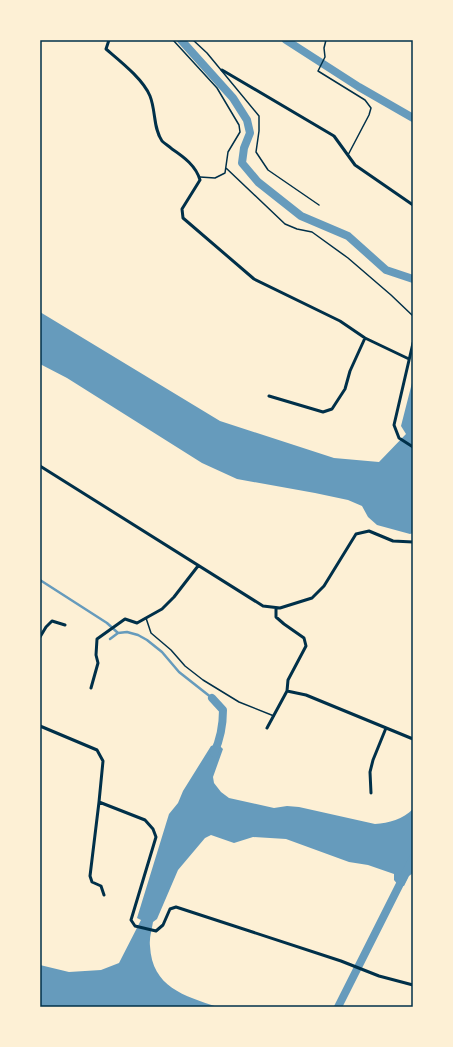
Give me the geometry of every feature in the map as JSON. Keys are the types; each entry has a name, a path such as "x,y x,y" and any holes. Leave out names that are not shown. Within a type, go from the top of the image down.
{"street":[{"path":"108,40 106,49 137,77 150,95 157,130 163,142 185,158 197,172 200,180 182,209 184,218 254,278 340,321 365,338 409,359"},
{"path":"222,70 334,136 355,165 413,205"},
{"path":"269,396 323,412 332,409 345,389 350,371 365,338"},
{"path":"413,343 394,424 399,438 413,447"},
{"path":"40,466 263,606 280,608 312,598 324,586 356,534 369,531 393,541 413,542"},
{"path":"91,688 98,663 96,655 97,639 117,623 125,619 137,623 162,609 174,597 198,566"},
{"path":"267,728 287,691 288,680 306,646 304,638 276,617 276,608"},
{"path":"40,636 52,621 65,625"},
{"path":"287,691 306,694 413,739"},
{"path":"40,726 97,750 103,761 90,876 92,882 102,886 104,895"},
{"path":"371,793 370,772 373,760 386,728"},
{"path":"98,802 145,820 156,837 131,920 136,926 156,931 163,925 170,910 176,907 342,961 374,974 413,985"}],"lane":[{"path":"173,40 217,88 239,125 240,132 228,152 225,173 215,178 199,177"},
{"path":"193,40 222,70 259,116 259,131 256,152 268,170 319,206"},
{"path":"326,40 324,48 325,57 318,71 365,100 371,108 369,115 348,155"},
{"path":"226,168 285,224 297,229 312,232 348,258 413,316"},
{"path":"146,618 150,633 171,650 185,666 203,680 239,702 274,716"}],"water":[{"path":"40,312 220,421 334,458 379,462 406,434 401,426 413,379 413,533 410,534 377,525 368,517 362,506 348,500 237,479 202,463 67,378 40,364"},
{"path":"218,744 223,749 213,777 214,783 221,792 229,798 274,808 287,806 299,807 375,824 396,820 413,809 413,873 409,876 404,886 399,886 394,880 394,874 368,865 349,862 286,839 253,837 234,843 211,835 205,838 178,870 157,919 153,922 150,943 152,960 163,980 182,994 218,1007 40,1007 40,965 69,972 101,970 119,963 141,920 137,918 169,814 178,803 183,791 211,746"}],"waterway":[{"path":"181,40 233,98 247,120 250,133 244,148 242,163 258,182 301,216 348,236 386,270 413,279"},
{"path":"286,40 359,87 413,118"},
{"path":"40,580 107,623 118,633"},
{"path":"110,639 118,633 127,632 138,635 147,640 162,652 179,672 212,698"},
{"path":"212,698 223,710 221,732 214,753"},
{"path":"338,1007 413,858"}]}
